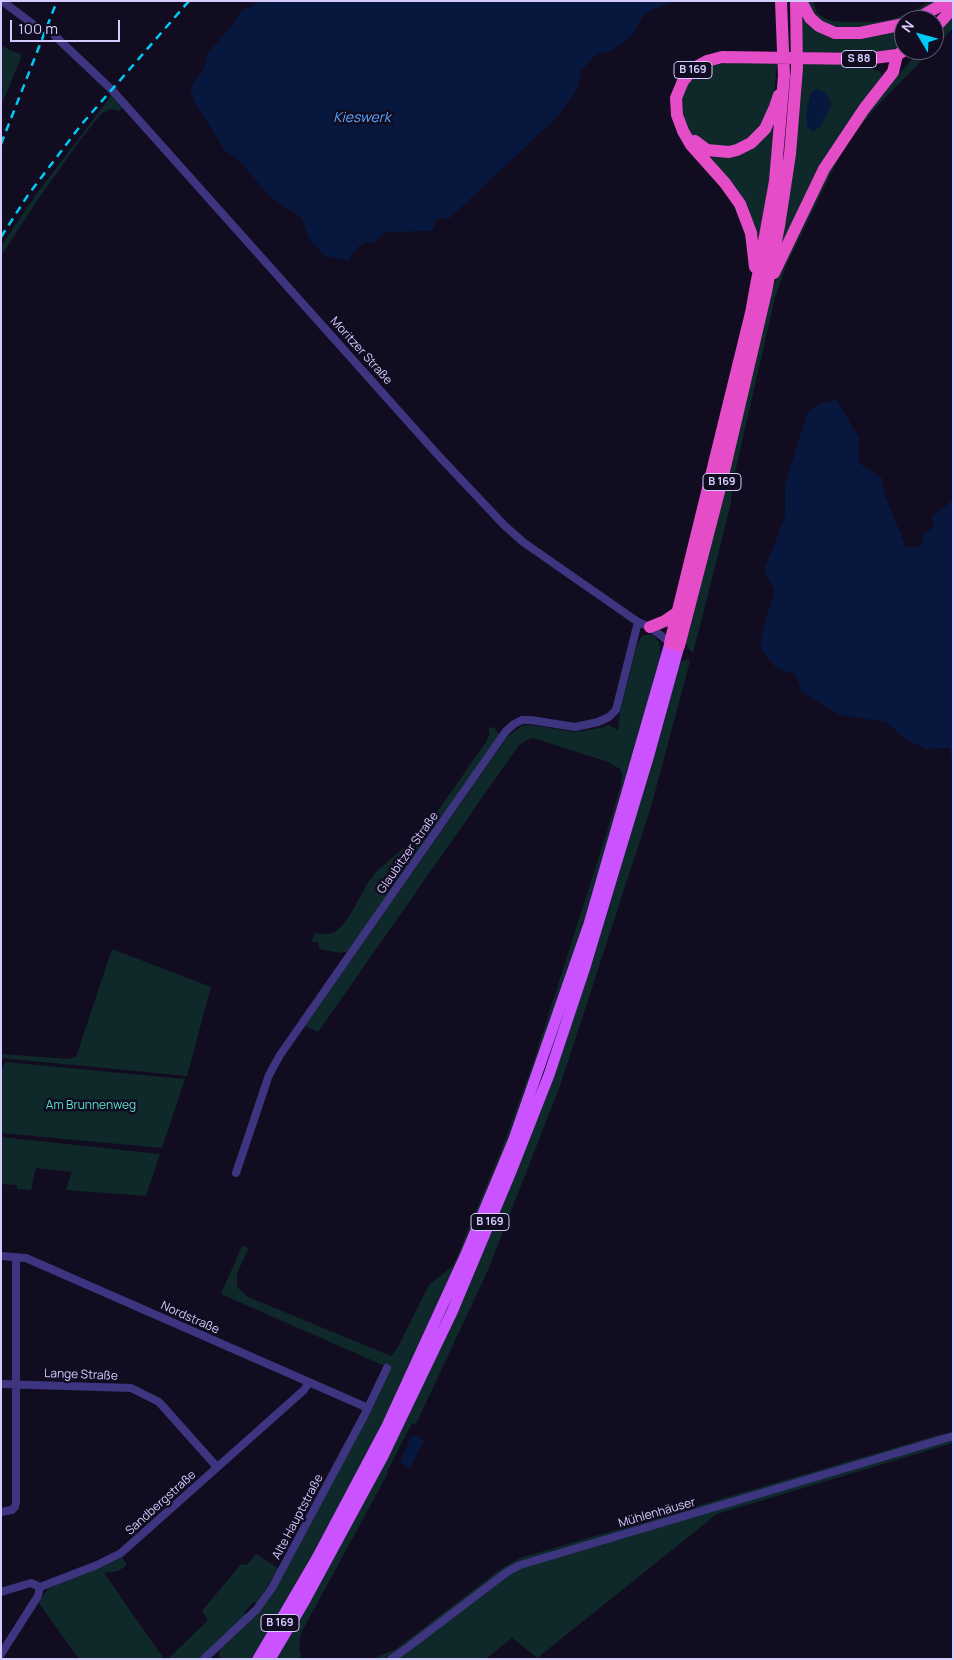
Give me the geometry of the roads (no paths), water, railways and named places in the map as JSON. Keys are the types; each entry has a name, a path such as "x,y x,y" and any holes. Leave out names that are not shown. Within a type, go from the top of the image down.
{"highway":[{"name":"B 169","path":"674,645 678,612 750,313 778,156 784,76 781,1"},
{"name":"B 169","path":"674,645 721,484 766,292 779,226 790,154 797,68 796,1"},
{"path":"801,1 810,18 819,26 835,33 860,33 894,26"},
{"path":"932,10 948,1"},
{"path":"944,18 953,8"},
{"name":"S 88","path":"791,58 866,59 894,54"},
{"name":"B 169","path":"756,282 751,233 740,204 725,183 691,145 677,116 676,98 683,81 694,68 707,62 722,57 791,58"},
{"name":"B 169","path":"766,292 800,216 824,169 864,109 893,72 898,60"},
{"name":"B 169","path":"686,135 707,150 729,152 751,143 765,129 775,107 784,76"},
{"path":"644,625 665,621 678,612"}],"main road":[{"name":"B 169","path":"258,1659 327,1541 386,1426 466,1254 514,1139 589,924 674,645"},
{"name":"B 169","path":"270,1659 304,1602 386,1449 452,1312 512,1169 548,1075 585,967 645,768 674,645"}],"street":[{"path":"2,1 34,26"},
{"name":"Moritzer Straße","path":"55,36 111,90 437,454 504,525 523,542 674,645"},
{"name":"Glaubitzer Straße","path":"236,1173 269,1075 280,1055 506,731 522,720 575,726 598,722 609,716 616,710 644,625"},
{"name":"Nordstraße","path":"1,1256 26,1258 368,1408"},
{"path":"1,1512 12,1510 16,1502 16,1258"},
{"name":"Alte Hauptstraße","path":"208,1658 257,1609 267,1596 368,1408 387,1368"},
{"name":"Sandbergstraße","path":"1,1592 31,1583 40,1587 97,1565 121,1553 304,1390 310,1382"},
{"name":"Lange Straße","path":"1,1384 131,1388 159,1402 217,1467"},
{"name":"Mühlenhäuser","path":"391,1659 507,1572 520,1565 953,1436"},
{"path":"1,1654 38,1596 40,1587"}],"water":[{"name":"Kieswerk","path":"259,1 673,1 644,14 633,34 613,50 596,55 581,71 578,88 557,117 450,218 437,219 432,231 385,232 375,242 364,243 358,247 348,261 323,255 309,238 302,218 269,196 238,159 225,151 194,101 190,88 204,69 208,53 233,24 242,10 254,6"},
{"path":"815,89 821,90 826,94 830,100 831,107 819,128 813,131 807,127 806,114 810,95"},
{"path":"835,398 859,437 859,463 882,478 883,491 906,547 920,547 924,534 934,526 931,517 953,500 953,768 950,748 926,749 905,739 886,722 840,715 802,692 796,675 775,667 760,646 764,624 775,590 764,571 785,516 785,485 807,413 821,403 830,402"},
{"path":"414,1435 424,1441 410,1468 399,1462 409,1444 408,1440"}],"railway":[{"path":"1,144 57,1"},
{"path":"1,237 28,195 81,125 189,1"}],"park label":[{"name":"Am Brunnenweg","path":"91,1106"}]}
